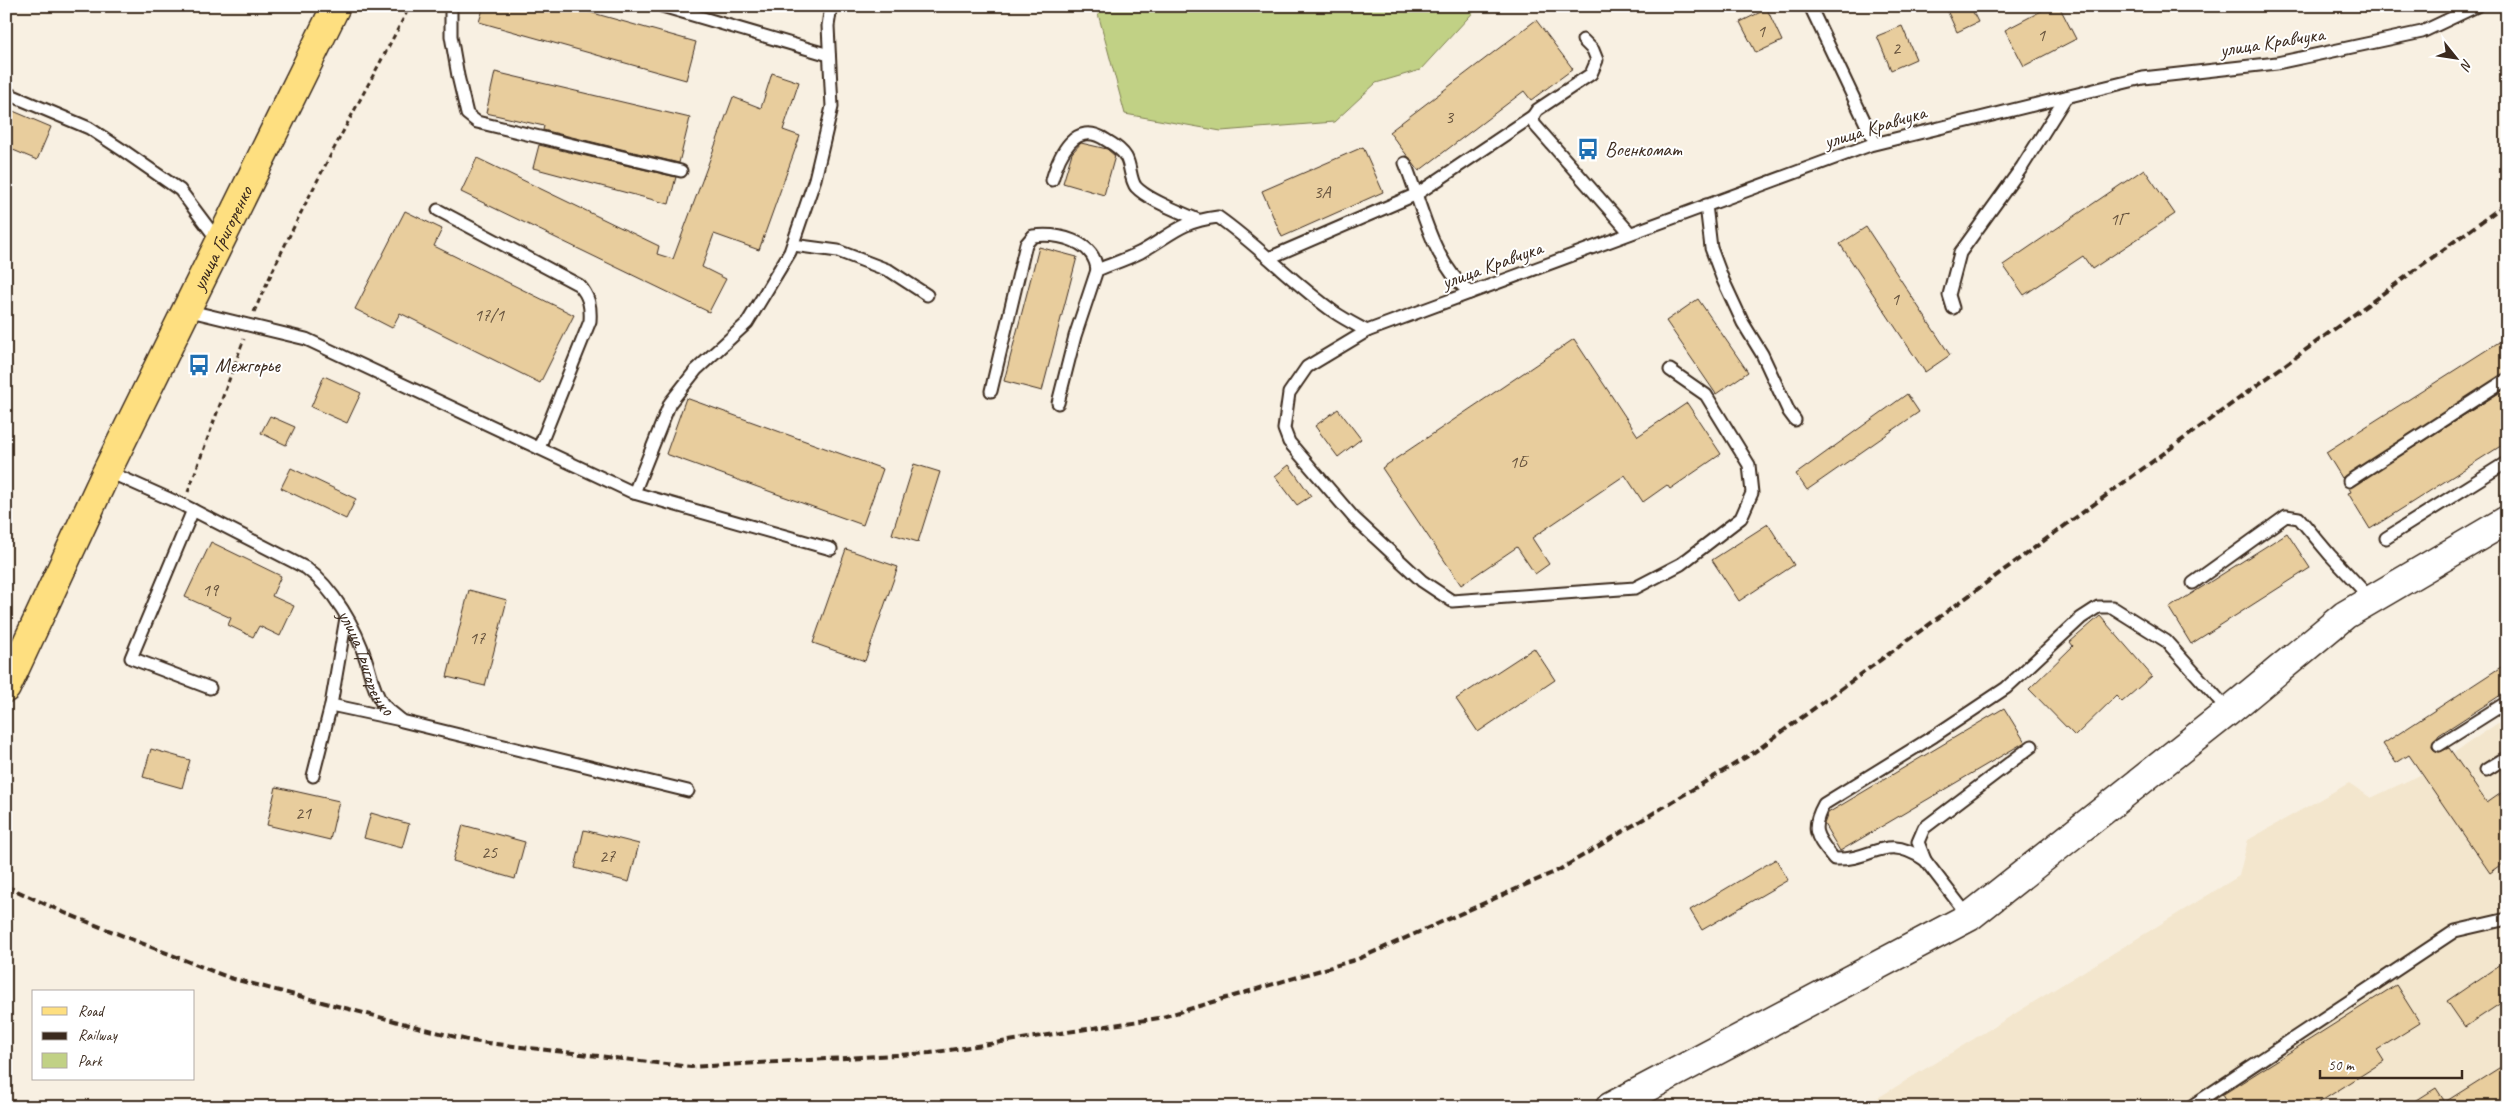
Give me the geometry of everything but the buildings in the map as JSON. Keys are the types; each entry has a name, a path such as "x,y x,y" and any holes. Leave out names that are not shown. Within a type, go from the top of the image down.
{"main road":[{"name":"улица Григоренко","path":"6,687 107,471 336,6"},
{"path":"1610,1107 1969,917 2229,711 2345,615 2507,520"}],"lane":[{"path":"451,6 451,36 458,76 467,114 477,122 681,171"},
{"path":"662,6 830,55"},
{"path":"634,493 670,404 696,370 747,323 793,245 815,179 832,107 828,26 831,6"},
{"path":"1810,6 1875,143"},
{"name":"улица Кравчука","path":"1670,370 1706,395 1750,465 1752,492 1741,518 1681,564 1635,588 1452,601 1422,581 1354,518 1289,442 1284,429 1288,392 1308,367 1367,331 1875,143 2144,78 2277,63 2422,32 2477,6"},
{"path":"1269,258 1417,194 1533,116 1537,110 1591,74 1597,60 1593,50 1583,40"},
{"path":"6,93 89,128 180,190 220,243"},
{"path":"1953,308 1949,295 1960,253 2022,166 2066,97"},
{"path":"1533,116 1534,124 1540,133 1630,233"},
{"path":"1052,180 1059,158 1071,140 1087,134 1100,136 1116,146 1126,157 1135,186 1148,195 1198,220"},
{"path":"1405,163 1437,252 1457,282 1470,293"},
{"path":"1706,205 1711,248 1723,280 1743,323 1762,354 1789,412 1795,420"},
{"path":"438,210 579,285 586,292 591,306 590,321 539,448"},
{"path":"1097,270 1140,252 1179,227 1198,220 1218,217 1248,238 1335,313 1367,331"},
{"path":"991,391 1026,244 1033,236 1052,234 1077,242 1089,252 1097,264 1097,270 1075,336 1058,403"},
{"path":"793,245 838,251 890,272 926,295"},
{"path":"186,310 306,339 634,493 831,549"},
{"path":"2349,481 2507,379"},
{"path":"2386,538 2507,462"},
{"name":"улица Григоренко","path":"107,471 188,507 306,568 319,578 333,594 346,618 366,658 375,690 384,704 402,721 688,791"},
{"path":"188,507 130,658 210,688"},
{"path":"2193,583 2286,516 2299,518 2371,599"},
{"path":"1925,860 1909,849 1888,847 1848,860 1834,859 1817,838 1815,821 1824,804 1934,736 2006,688 2081,618 2098,607 2112,607 2166,641 2229,711"},
{"path":"314,776 331,705 346,618"},
{"path":"2438,745 2507,702"},
{"path":"331,705 402,721"},
{"path":"1969,917 1925,860 1918,842 1924,828 2032,746"},
{"path":"2486,770 2507,757"},
{"path":"2190,1107 2455,931 2507,919"}],"path":[{"path":"188,507 206,448 249,324 285,245 410,6"}],"shaded area":[{"path":"2507,717 2507,1107 1863,1107 2239,876 2248,840 2349,783 2371,798 2422,774"}],"green space":[{"path":"1096,6 1479,6 1420,70 1376,83 1334,122 1221,131 1125,114"}],"railway":[{"path":"6,886 65,913 230,978 471,1041 691,1067 930,1053 1159,1018 1358,959 1559,870 1753,753 2507,203"}],"place":[{"name":"Военкомат","path":"1588,149"},
{"name":"Межгорье","path":"199,365"}]}
